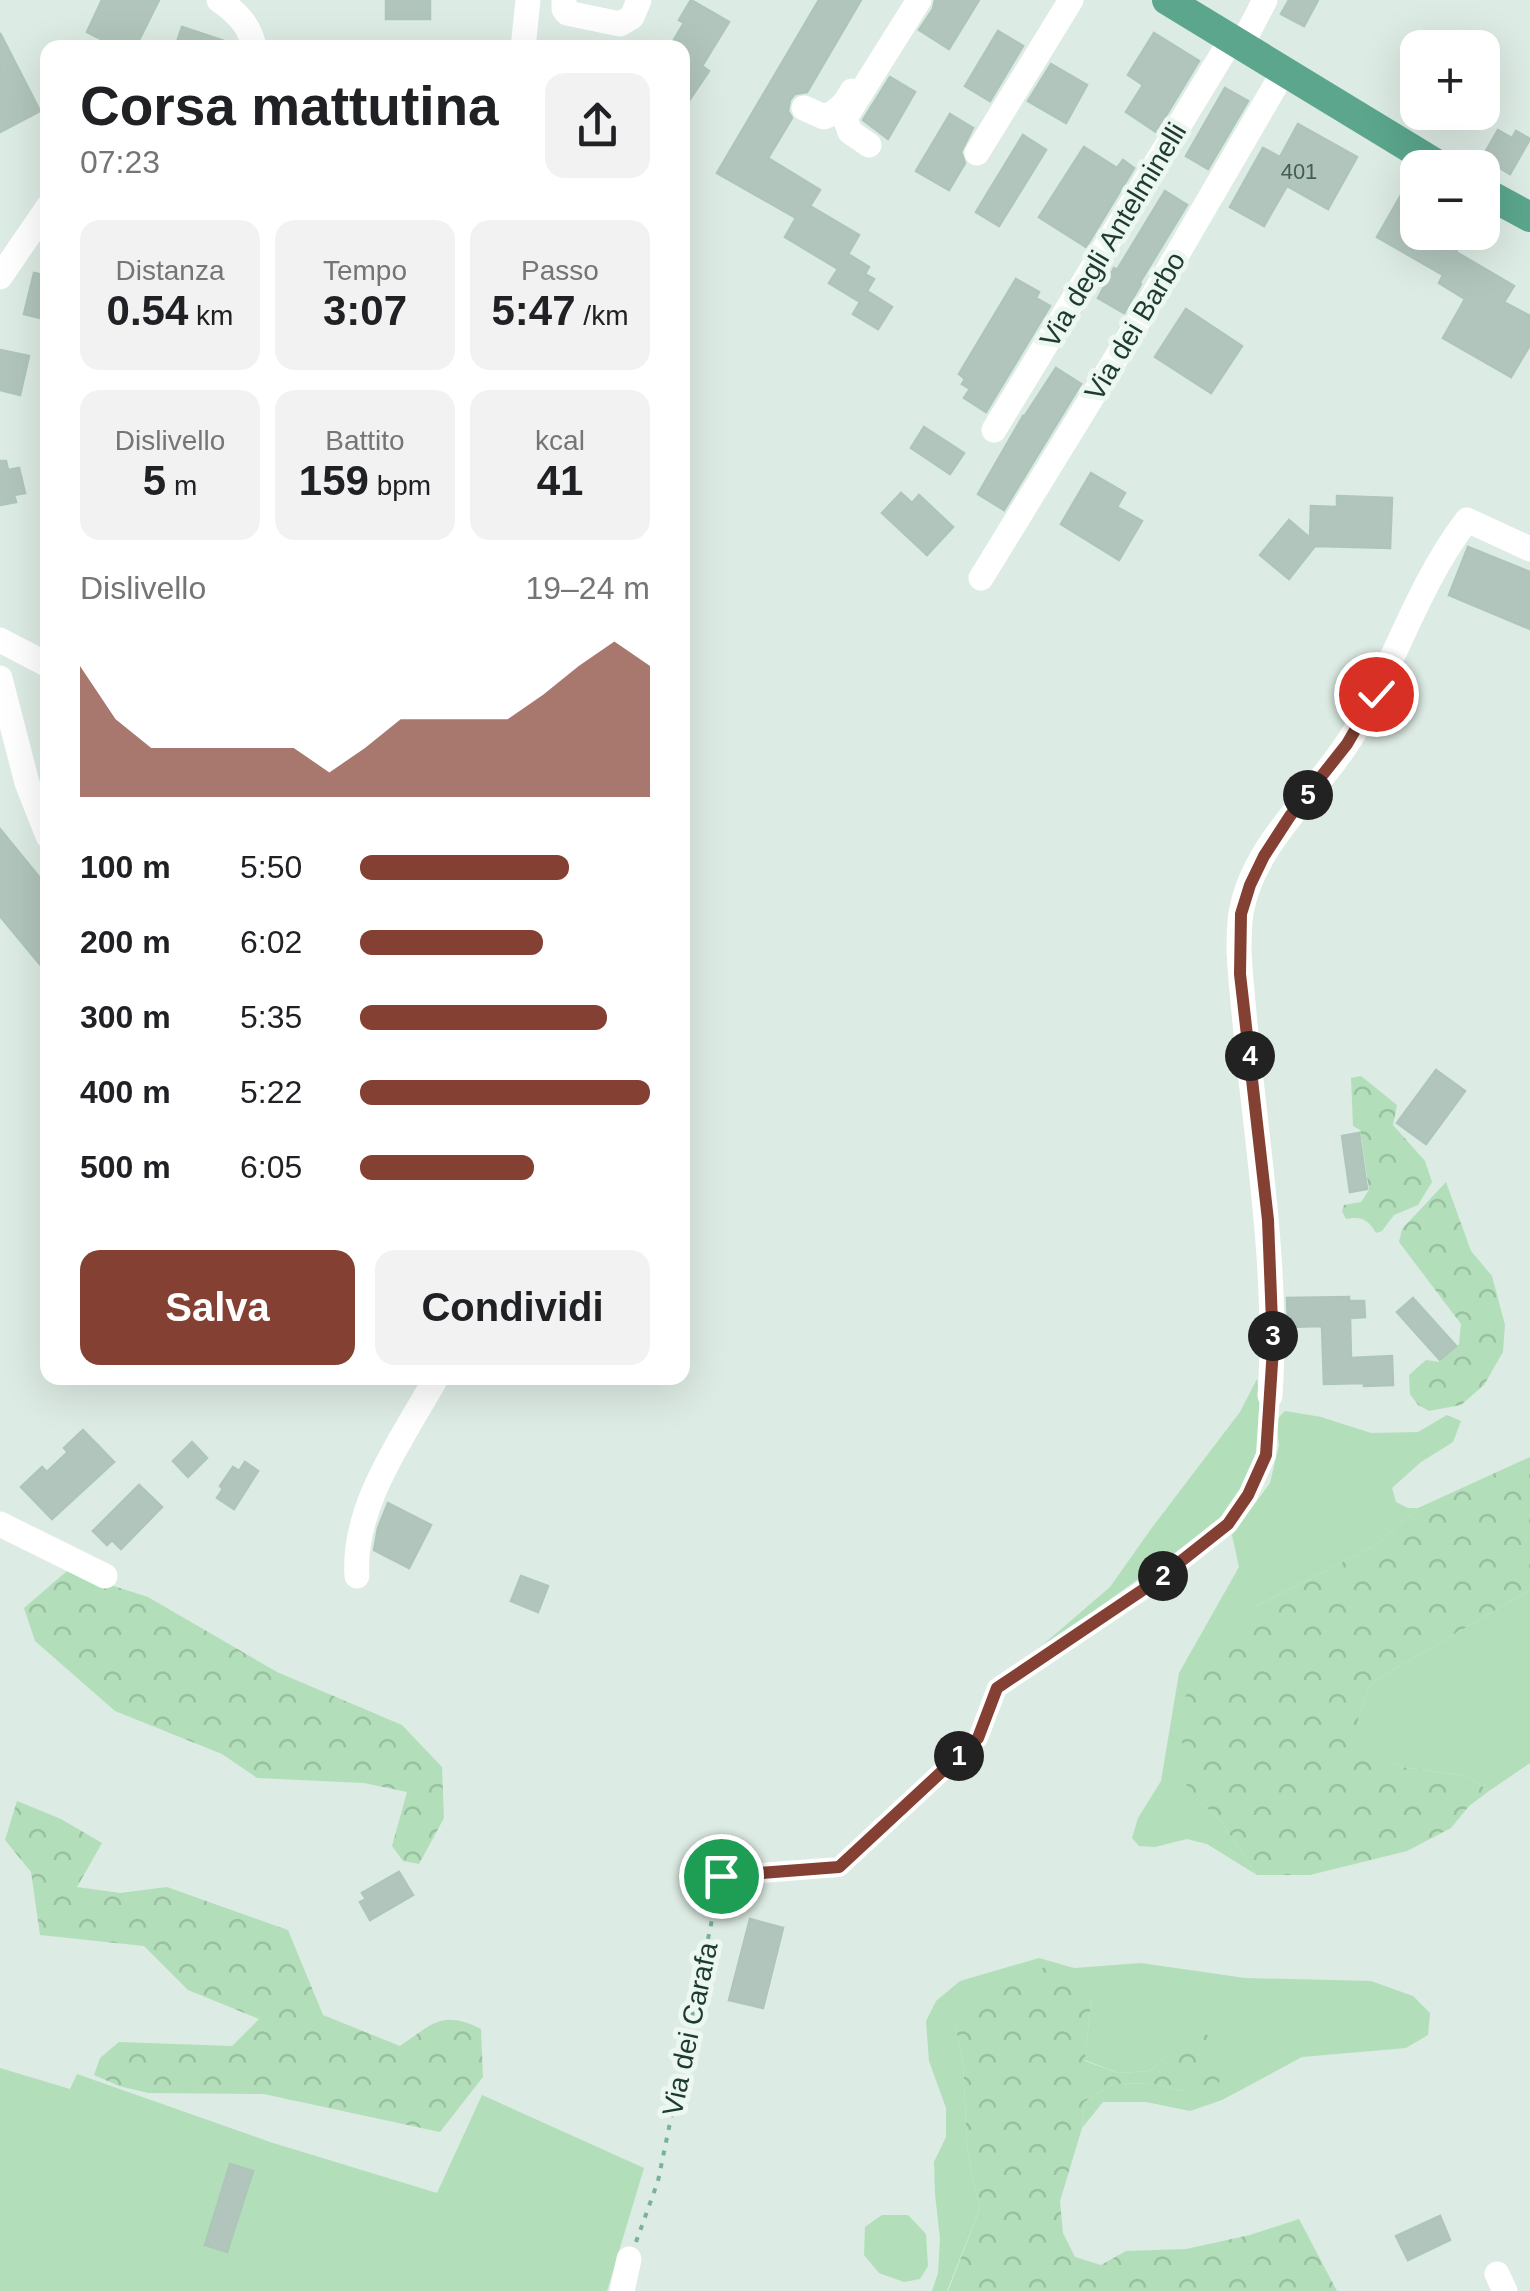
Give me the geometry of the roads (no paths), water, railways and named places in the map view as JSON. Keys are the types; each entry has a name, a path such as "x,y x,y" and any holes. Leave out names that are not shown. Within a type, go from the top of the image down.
{"main road":[{"path":"1167,0 1413,150"},
{"path":"1500,201 1530,217"}],"street":[{"path":"219,0 246,25 253,40"},
{"path":"523,40 528,0"},
{"path":"563,0 568,13 620,24 632,17 638,0"},
{"path":"804,108 824,117 839,110 904,0"},
{"path":"868,144 850,132 846,118 919,0"},
{"path":"977,153 1070,0"},
{"path":"1060,45 1088,0"},
{"name":"Via degli Antelminelli","path":"994,430 1265,0"},
{"name":"Via dei Barbo","path":"981,578 1129,337 1284,72"},
{"path":"0,277 40,219"},
{"path":"1270,1396 1272,1285 1240,974 1241,914 1264,856 1347,744 1392,659 1434,566 1466,520 1530,549"},
{"path":"0,640 40,661"},
{"path":"0,678 27,782 40,815"},
{"path":"358,1576 358,1536 368,1504 432,1385"},
{"path":"0,1524 105,1576"},
{"path":"622,2291 629,2260"}]}
